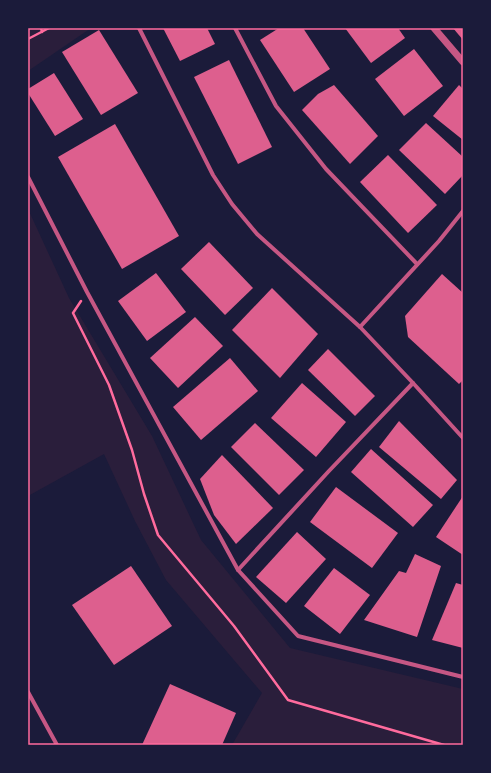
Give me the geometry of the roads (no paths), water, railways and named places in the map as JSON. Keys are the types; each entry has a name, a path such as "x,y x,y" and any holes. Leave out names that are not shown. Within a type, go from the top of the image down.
{"street":[{"path":"139,28 213,175 232,204 257,234 360,327 463,438"},
{"path":"235,28 276,106 326,169 417,264"},
{"path":"434,28 463,62"},
{"path":"28,177 86,292 238,570 298,636 463,677"},
{"path":"360,327 439,241 463,212"},
{"path":"238,570 328,472 413,383"},
{"path":"28,692 57,745"}]}
